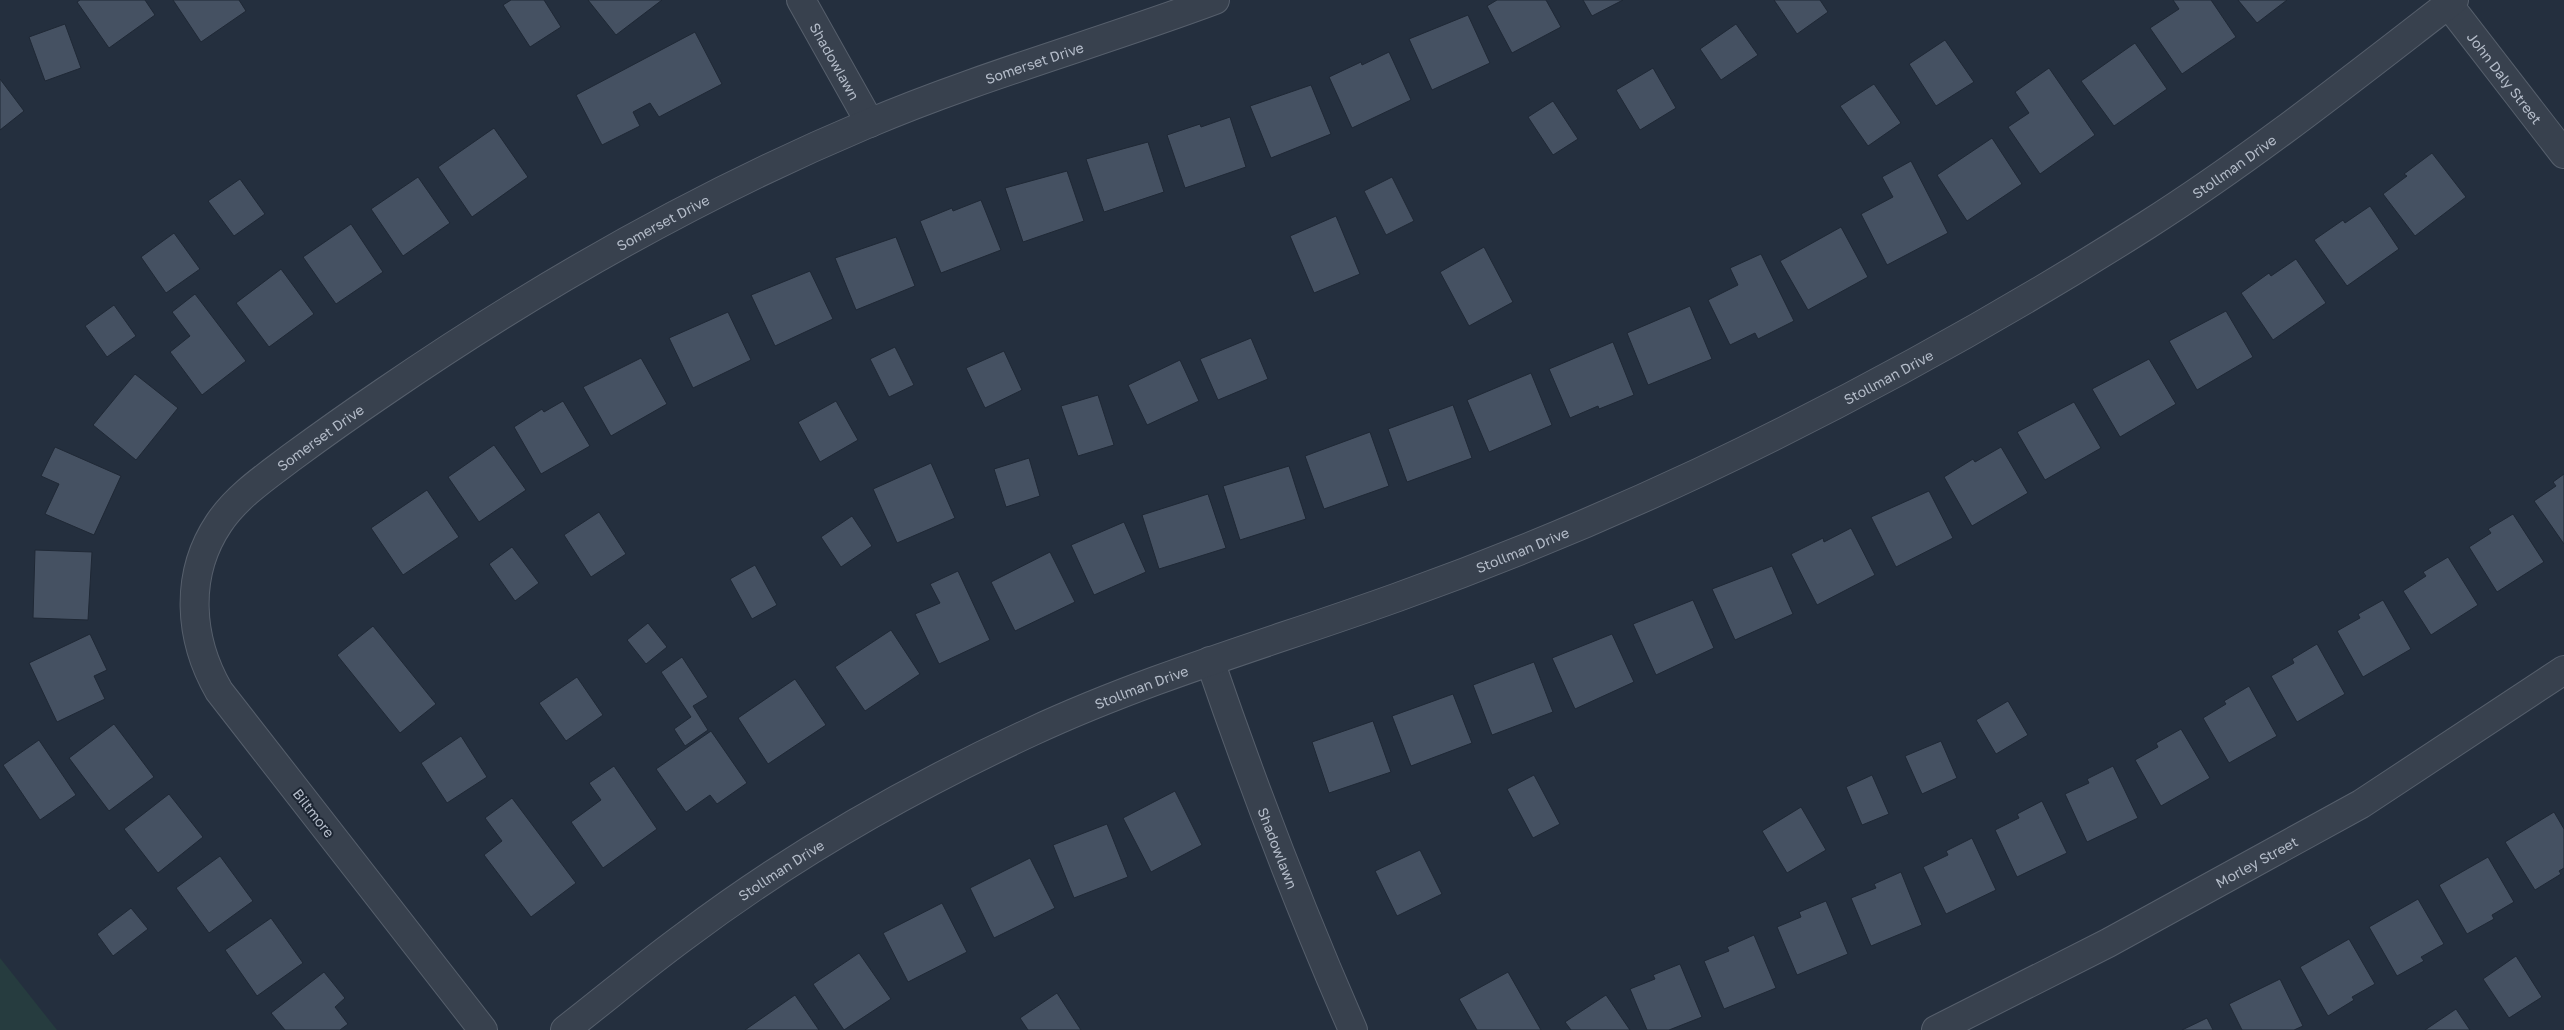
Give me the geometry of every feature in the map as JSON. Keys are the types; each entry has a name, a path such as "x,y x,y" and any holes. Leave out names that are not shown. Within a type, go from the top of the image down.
{"street":[{"name":"Shadowlawn","path":"801,0 870,123"},
{"name":"Somerset Drive","path":"196,576 210,538 220,521 235,504 267,476 342,420 463,338 552,282 664,220 756,173 870,123 980,81 1215,0"},
{"name":"John Daly Street","path":"2449,2 2564,154"},
{"name":"Stollman Drive","path":"565,1030 688,934 771,877 873,813 952,770 1034,731 1117,695 1403,595 1552,538 1699,472 1855,395 2009,309 2150,223 2276,136 2449,2"},
{"name":"Biltmore","path":"196,576 194,607 198,640 205,668 218,691 483,1030"},
{"name":"Shadowlawn","path":"1210,661 1256,794 1309,928 1354,1030"},
{"name":"Morley Street","path":"1936,1030 2108,943 2361,804 2564,670"}],"green space":[{"path":"0,958 57,1030 0,1030"}],"building":[{"path":"80,0 145,0 155,15 109,48 77,2"},
{"path":"173,0 239,0 246,11 201,42"},
{"path":"511,0 544,0 561,27 530,47 503,5"},
{"path":"588,0 662,0 616,35"},
{"path":"1497,0 1546,0 1561,27 1512,53 1487,6"},
{"path":"1583,0 1623,0 1592,16"},
{"path":"1774,0 1820,0 1828,12 1797,34"},
{"path":"2173,0 2211,0 2236,37 2182,74 2150,28 2179,9"},
{"path":"2238,0 2287,0 2257,23"},
{"path":"1468,15 1490,63 1432,90 1409,39"},
{"path":"65,24 81,68 45,81 29,37"},
{"path":"1736,24 1758,55 1721,80 1700,49"},
{"path":"695,32 722,84 659,117 650,103 633,112 640,126 602,145 576,95"},
{"path":"1945,40 1974,82 1936,106 1909,64"},
{"path":"2135,43 2167,89 2114,126 2081,81"},
{"path":"1389,52 1411,100 1352,128 1329,77 1361,62 1362,65"},
{"path":"1653,68 1676,108 1640,130 1616,90"},
{"path":"2049,68 2095,135 2040,174 2008,127 2029,113 2015,92"},
{"path":"0,79 24,111 0,130"},
{"path":"1874,84 1901,123 1868,146 1840,106"},
{"path":"1311,85 1331,134 1271,158 1250,106"},
{"path":"1553,101 1578,139 1553,155 1528,117"},
{"path":"1230,117 1246,167 1185,188 1167,135 1200,124 1201,127"},
{"path":"494,128 528,177 472,217 438,167"},
{"path":"1992,138 2022,184 1967,221 1937,175"},
{"path":"1148,142 1164,192 1104,212 1086,159"},
{"path":"2432,153 2466,197 2415,236 2383,194 2407,176 2404,174"},
{"path":"1911,161 1948,233 1887,265 1861,214 1893,197 1882,177"},
{"path":"1067,171 1084,221 1023,242 1005,188"},
{"path":"418,177 450,223 403,256 371,209"},
{"path":"1392,177 1414,221 1386,235 1364,191"},
{"path":"240,179 265,214 234,236 208,201"},
{"path":"981,200 1001,250 941,273 920,221 952,208 953,211"},
{"path":"2370,206 2399,249 2347,286 2314,240 2343,220 2345,223"},
{"path":"1336,216 1360,274 1314,293 1290,236"},
{"path":"351,224 383,272 336,304 303,257"},
{"path":"1841,227 1868,277 1808,310 1780,261"},
{"path":"174,233 200,269 166,293 141,257"},
{"path":"896,237 915,286 856,310 835,258"},
{"path":"1484,247 1513,302 1469,326 1440,272"},
{"path":"1761,254 1794,321 1758,339 1755,333 1730,345 1708,300 1738,285 1730,268"},
{"path":"2296,259 2326,303 2273,340 2241,293 2269,273 2271,276"},
{"path":"281,269 314,314 269,347 236,303"},
{"path":"810,271 833,319 775,346 751,295"},
{"path":"195,294 246,361 202,395 170,352 190,336 172,312"},
{"path":"114,305 136,336 107,357 85,326"},
{"path":"1690,306 1712,359 1648,385 1627,333"},
{"path":"2226,311 2253,357 2197,390 2169,341"},
{"path":"728,312 751,360 693,388 669,338"},
{"path":"1251,338 1268,379 1218,400 1200,359"},
{"path":"1613,342 1634,395 1599,409 1598,406 1570,418 1549,369"},
{"path":"895,347 914,385 889,397 870,359"},
{"path":"1004,351 1022,390 985,408 966,368"},
{"path":"641,358 667,404 611,436 583,387"},
{"path":"2149,359 2176,404 2120,437 2092,389"},
{"path":"1180,360 1199,401 1147,425 1128,385"},
{"path":"1531,373 1552,425 1489,452 1467,400"},
{"path":"135,374 178,408 136,460 93,425"},
{"path":"1098,395 1114,445 1078,456 1061,406"},
{"path":"563,401 590,446 541,474 514,427 542,409 544,412"},
{"path":"836,401 858,440 820,462 798,422"},
{"path":"2074,402 2101,448 2045,480 2017,432"},
{"path":"1453,405 1472,458 1407,482 1388,429"},
{"path":"1370,432 1389,486 1324,509 1305,456"},
{"path":"494,445 526,490 479,522 448,477"},
{"path":"55,447 121,476 94,535 45,514 59,484 41,476"},
{"path":"2001,447 2028,493 1972,526 1944,477 1973,459 1975,462"},
{"path":"1029,458 1040,496 1006,507 994,469"},
{"path":"931,463 955,518 897,543 873,489"},
{"path":"1289,466 1306,519 1240,540 1223,486"},
{"path":"2564,474 2564,544 2534,501 2556,486 2553,482"},
{"path":"427,490 459,537 403,575 371,528"},
{"path":"1929,491 1953,538 1896,567 1871,517"},
{"path":"1208,494 1226,548 1159,569 1142,515"},
{"path":"599,512 626,554 591,577 564,535"},
{"path":"2513,514 2544,562 2497,592 2469,547 2491,533 2488,529"},
{"path":"852,516 872,546 841,567 821,537"},
{"path":"1124,522 1146,572 1094,595 1071,545"},
{"path":"1851,528 1875,575 1817,605 1791,554 1823,538 1824,542"},
{"path":"512,547 539,583 515,601 489,564"},
{"path":"35,550 92,552 88,620 33,618"},
{"path":"1050,552 1075,602 1015,631 991,582"},
{"path":"2448,557 2478,605 2431,635 2403,591 2426,576 2423,572"},
{"path":"755,565 777,605 752,619 730,579"},
{"path":"1772,566 1793,614 1735,640 1712,589"},
{"path":"958,571 990,640 939,664 915,614 940,603 930,584"},
{"path":"1693,600 1714,648 1656,675 1633,624"},
{"path":"2383,600 2411,649 2363,677 2337,631 2360,618 2358,614"},
{"path":"648,623 667,647 646,664 627,640"},
{"path":"373,626 436,704 400,733 337,655"},
{"path":"891,630 920,674 865,711 835,667"},
{"path":"90,634 107,670 94,676 105,699 57,722 29,663"},
{"path":"1612,634 1634,682 1575,709 1552,658"},
{"path":"2317,644 2345,694 2297,722 2271,676 2294,663 2292,659"},
{"path":"682,657 708,697 693,706 708,730 685,746 674,729 691,717 661,672"},
{"path":"1534,662 1553,712 1492,735 1473,685"},
{"path":"577,677 603,715 566,741 539,703"},
{"path":"795,679 826,725 768,764 738,718"},
{"path":"2249,686 2277,736 2229,763 2203,718 2226,704 2224,701"},
{"path":"1453,694 1472,743 1411,766 1392,716"},
{"path":"2008,701 2028,735 1996,754 1976,720"},
{"path":"1373,721 1391,772 1329,793 1312,742"},
{"path":"114,724 154,777 109,811 69,758"},
{"path":"2181,729 2210,778 2161,806 2135,760 2158,747 2156,743"},
{"path":"711,731 747,783 717,804 710,795 686,812 656,769"},
{"path":"461,736 487,777 447,803 421,763"},
{"path":"39,740 76,795 40,820 3,765"},
{"path":"1941,741 1957,778 1922,794 1905,756"},
{"path":"614,766 657,829 603,868 571,822 601,800 589,783"},
{"path":"2113,766 2138,818 2087,842 2065,794 2089,783 2087,779"},
{"path":"1534,775 1560,824 1533,838 1507,789"},
{"path":"1872,775 1889,814 1862,825 1846,787"},
{"path":"1175,791 1202,845 1151,872 1123,818"},
{"path":"169,794 203,837 158,873 124,829"},
{"path":"512,798 576,883 531,917 484,855 502,841 485,818"},
{"path":"2042,801 2067,853 2017,877 1995,830 2019,818 2017,814"},
{"path":"1801,807 1826,850 1787,873 1762,831"},
{"path":"2554,812 2564,829 2564,868 2559,871 2561,874 2535,890 2505,842"},
{"path":"1107,824 1128,877 1074,898 1053,845"},
{"path":"1972,838 1996,890 1946,914 1923,867 1948,855 1946,851"},
{"path":"1420,850 1442,894 1397,916 1375,871"},
{"path":"220,856 253,901 209,933 176,888"},
{"path":"2488,857 2514,902 2492,915 2494,919 2467,934 2439,885"},
{"path":"1030,858 1055,908 994,938 970,888"},
{"path":"1901,872 1922,925 1871,946 1851,898 1876,888 1874,884"},
{"path":"2418,899 2444,944 2421,957 2424,961 2397,976 2369,927"},
{"path":"1826,901 1848,954 1797,975 1777,927 1801,917 1799,912"},
{"path":"942,903 967,952 908,982 883,933"},
{"path":"131,908 148,929 113,956 97,934"},
{"path":"271,918 303,963 257,996 225,950"},
{"path":"1754,935 1776,988 1724,1009 1704,961 1729,951 1727,947"},
{"path":"2349,939 2375,984 2352,997 2354,1000 2328,1016 2300,967"},
{"path":"859,953 891,999 844,1030 813,984"},
{"path":"2516,956 2542,997 2509,1018 2483,979"},
{"path":"1680,964 1702,1017 1669,1030 1647,1030 1630,989 1655,979 1653,975"},
{"path":"324,972 345,998 335,1007 348,1024 340,1030 285,1030 271,1013"},
{"path":"1508,972 1541,1030 1477,1030 1459,999"},
{"path":"2280,979 2303,1026 2294,1030 2242,1030 2229,1004"},
{"path":"1057,993 1081,1030 1028,1030 1020,1018"},
{"path":"795,995 819,1030 745,1030"},
{"path":"1606,995 1630,1030 1571,1030 1565,1022"},
{"path":"2456,1009 2470,1030 2425,1030"},
{"path":"2207,1018 2213,1030 2182,1030"}]}
